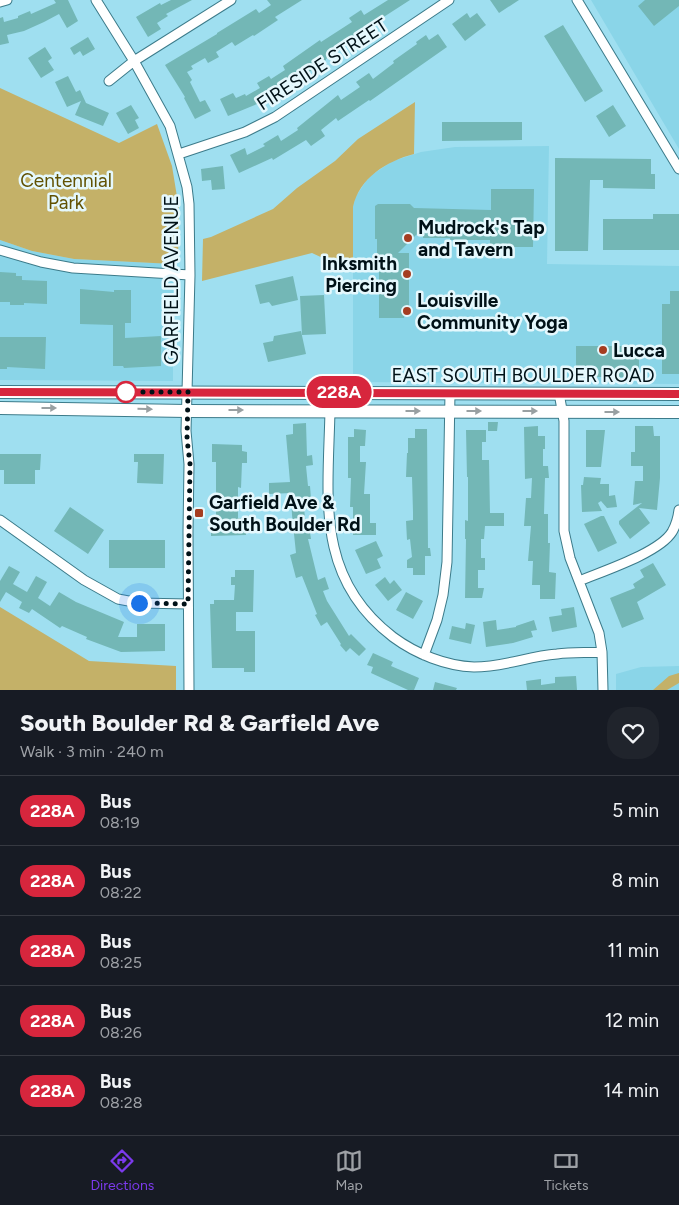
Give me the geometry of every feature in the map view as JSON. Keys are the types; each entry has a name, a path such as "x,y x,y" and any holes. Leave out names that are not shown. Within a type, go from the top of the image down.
{"main road":[{"name":"EAST SOUTH BOULDER ROAD","path":"0,392 679,394"},
{"name":"EAST SOUTH BOULDER ROAD","path":"0,408 187,411 679,412"}],"street":[{"path":"0,2 7,0"},
{"name":"GARFIELD AVENUE","path":"96,0 134,61 170,126 187,187 190,275 187,411 187,439 190,464 189,690"},
{"path":"109,81 134,61 230,0"},
{"name":"FIRESIDE STREET","path":"179,154 244,132 275,118 449,0"},
{"path":"576,0 679,169"},
{"path":"0,250 40,262 73,268 190,275"},
{"path":"424,655 441,604 447,562 450,393"},
{"path":"559,393 563,412 565,455 564,531 570,558 600,633 603,690"},
{"path":"330,411 328,516 336,559 348,586 362,608 380,627 401,643 424,655 448,663 473,667 506,665 556,654 602,652"},
{"path":"579,581 643,554 664,541 672,533 678,520 679,510"},
{"path":"0,520 84,580 112,596 127,602 188,604"}],"shaded area":[{"path":"591,0 679,0 679,149"},
{"path":"549,146 547,264 679,266 679,384 353,382 353,207 355,198 366,181 393,161 421,152 455,147"},
{"path":"0,240 32,251 74,259 173,264 173,381 0,380"},
{"path":"679,666 679,690 616,690 616,674 641,667"}],"green space":[{"name":"Centennial Park","path":"0,88 119,143 157,124 172,166 179,209 178,261 173,264 74,259 32,251 0,240"},
{"path":"415,102 414,154 384,166 368,179 356,197 353,207 353,272 312,253 202,281 203,239 273,209 297,188 335,161 358,139"},
{"path":"0,607 89,661 176,666 176,690 0,690"},
{"path":"679,673 679,683 667,690 653,690 669,676"}],"building":[{"path":"54,0 68,0 78,21 67,28 59,14 24,31 7,35 9,43 0,45 0,18 3,17 4,22 18,18 18,16 30,11 31,14 56,3"},
{"path":"171,0 192,0 166,14 168,16 157,23 161,29 148,37 136,17 160,3 161,5"},
{"path":"267,0 302,0 275,17 278,20 254,36 235,46 232,42 216,52 219,57 208,63 205,58 191,66 193,69 187,72 192,80 190,82 200,102 205,100 211,111 195,119 185,97 165,65 256,9 259,13 271,5"},
{"path":"388,0 410,0 379,20 381,22 356,37 308,73 307,71 277,90 278,92 257,104 228,116 220,99 233,93 236,98 245,94 246,96 260,88 257,83 269,76 271,79 285,70 283,66 320,40 321,42 352,22 349,18 361,10 364,15"},
{"path":"490,0 519,0 499,13"},
{"path":"645,0 679,0 679,6 654,26 638,6"},
{"path":"467,13 470,18 477,13 486,25 465,41 452,24"},
{"path":"563,25 603,91 585,102 544,36"},
{"path":"438,34 447,47 370,101 338,121 336,118 321,130 325,136 311,146 306,140 273,160 272,158 239,173 230,155 245,148 247,155 265,146 263,144 278,135 281,141 298,130 297,128 338,95 341,100 360,87 356,82 369,73 373,79 426,35 429,40"},
{"path":"88,37 95,49 83,56 80,51 74,55 70,48"},
{"path":"45,47 52,58 48,61 54,70 41,78 28,58"},
{"path":"68,76 76,92 80,90 86,103 109,113 103,126 75,115 81,101 67,107 55,82"},
{"path":"131,105 139,118 135,120 139,128 128,134 116,113"},
{"path":"613,105 626,126 609,137 596,116"},
{"path":"442,122 522,122 522,140 442,141"},
{"path":"555,158 651,159 651,174 655,174 655,189 603,188 603,180 590,180 588,251 555,251"},
{"path":"223,166 225,189 212,190 211,180 202,181 201,169"},
{"path":"491,189 534,189 533,247 490,247 490,240 423,238 423,228 398,253 409,253 409,314 405,314 404,318 379,318 379,257 377,257 377,239 375,239 375,206 378,204 410,204 414,208 491,210"},
{"path":"653,214 679,214 679,250 603,250 603,219 653,219"},
{"path":"0,272 16,273 16,276 22,276 22,280 47,281 47,304 24,303 24,305 10,305 10,302 0,302"},
{"path":"293,276 298,300 272,306 269,302 260,304 255,285"},
{"path":"80,289 114,292 114,290 131,290 131,323 125,323 125,338 161,336 161,366 124,368 123,366 113,366 113,325 80,324"},
{"path":"670,291 679,291 679,374 662,374 662,304 670,304"},
{"path":"324,295 326,334 302,335 300,296"},
{"path":"301,331 306,354 268,362 263,343 273,341 274,336"},
{"path":"0,337 46,337 45,369 7,367 7,369 0,369"},
{"path":"576,346 639,346 639,377 576,377"},
{"path":"488,422 498,422 497,431 488,431"},
{"path":"306,423 307,456 312,455 313,465 306,466 311,499 306,499 306,508 304,508 306,527 309,526 311,539 308,539 318,580 325,577 329,589 323,591 327,601 349,636 351,634 366,649 359,656 350,648 346,652 327,622 321,626 315,615 317,614 302,576 296,578 290,555 296,553 291,493 269,494 269,483 290,482 286,435 293,434 293,424"},
{"path":"538,426 538,436 545,436 543,466 548,466 549,478 545,478 544,514 548,514 549,572 556,573 555,599 540,599 540,585 532,585 533,561 528,561 531,526 524,526 526,498 531,498 532,478 525,479 524,427"},
{"path":"635,426 653,426 654,436 660,436 660,478 657,510 639,508 650,523 630,539 619,524 619,521 642,503 633,505 635,481 643,481 643,466 631,466 631,452 635,452"},
{"path":"354,429 366,430 365,446 360,446 360,462 366,462 364,494 370,494 370,523 376,523 376,535 353,535 353,507 350,507 351,478 348,478 348,437 354,437"},
{"path":"415,429 427,429 428,548 430,548 431,556 425,556 425,575 413,575 413,568 407,568 407,560 412,557 410,539 407,540 406,521 413,520 413,512 412,477 406,477 407,453 408,438 415,438"},
{"path":"466,430 486,430 486,442 482,442 482,460 489,460 490,513 504,513 504,526 485,526 484,539 481,539 481,558 485,558 485,570 478,570 478,588 484,588 482,598 465,598 465,520 468,521"},
{"path":"586,430 605,430 601,467 586,467"},
{"path":"212,444 242,445 242,451 247,452 247,463 242,463 241,488 238,487 238,518 241,518 241,525 246,525 246,535 211,536 211,518 216,518 216,462 212,462"},
{"path":"0,454 41,454 40,470 35,470 35,484 4,484 4,470 0,470"},
{"path":"134,454 164,454 163,484 137,483 138,462 134,462"},
{"path":"584,477 601,478 600,484 609,484 609,496 615,495 617,507 607,508 601,501 598,503 602,511 582,512 581,485 583,485"},
{"path":"70,507 104,530 88,554 54,531"},
{"path":"604,516 617,543 598,552 584,524"},
{"path":"109,540 165,540 165,568 109,568"},
{"path":"376,541 383,556 377,559 381,568 366,574 355,550"},
{"path":"653,563 666,585 637,602 644,619 622,628 610,598 635,588 633,584 644,577 640,570"},
{"path":"9,566 20,572 13,584 27,592 36,576 47,582 38,598 50,606 59,592 76,602 124,622 118,637 137,637 137,624 165,624 165,651 121,652 86,639 87,637 62,626 60,628 32,609 29,613 19,608 22,602 6,592 0,602 0,581"},
{"path":"235,570 254,570 253,612 236,612 236,631 255,631 255,672 244,672 244,668 212,668 210,604 214,604 214,600 234,600 235,585 231,585 231,577 235,577"},
{"path":"385,577 390,584 394,580 402,590 388,601 375,585"},
{"path":"406,592 423,601 413,619 396,610"},
{"path":"574,607 577,627 552,632 549,617 562,615 561,609"},
{"path":"496,620 497,630 516,627 534,620 537,630 531,631 533,637 513,643 486,647 483,622"},
{"path":"466,623 475,625 471,644 449,639 452,626 465,629"},
{"path":"373,653 393,662 391,666 419,678 414,690 408,690 371,673 373,667 367,665"},
{"path":"576,676 577,690 527,690 526,681 541,679 541,685 555,683 555,677"},
{"path":"435,682 457,688 456,690 433,690"}],"bus line":[{"name":"228A","path":"0,392 679,394"}],"place":[{"name":"Mudrock's Tap and Tavern","path":"408,238"},
{"name":"Inksmith Piercing","path":"407,274"},
{"name":"Louisville Community Yoga","path":"407,311"},
{"name":"Lucca","path":"603,350"},
{"name":"Garfield Ave & South Boulder Rd","path":"199,513"}],"route":[{"path":"126,392 121,392 188,392 187,439 190,464 188,604 139,603"}]}
